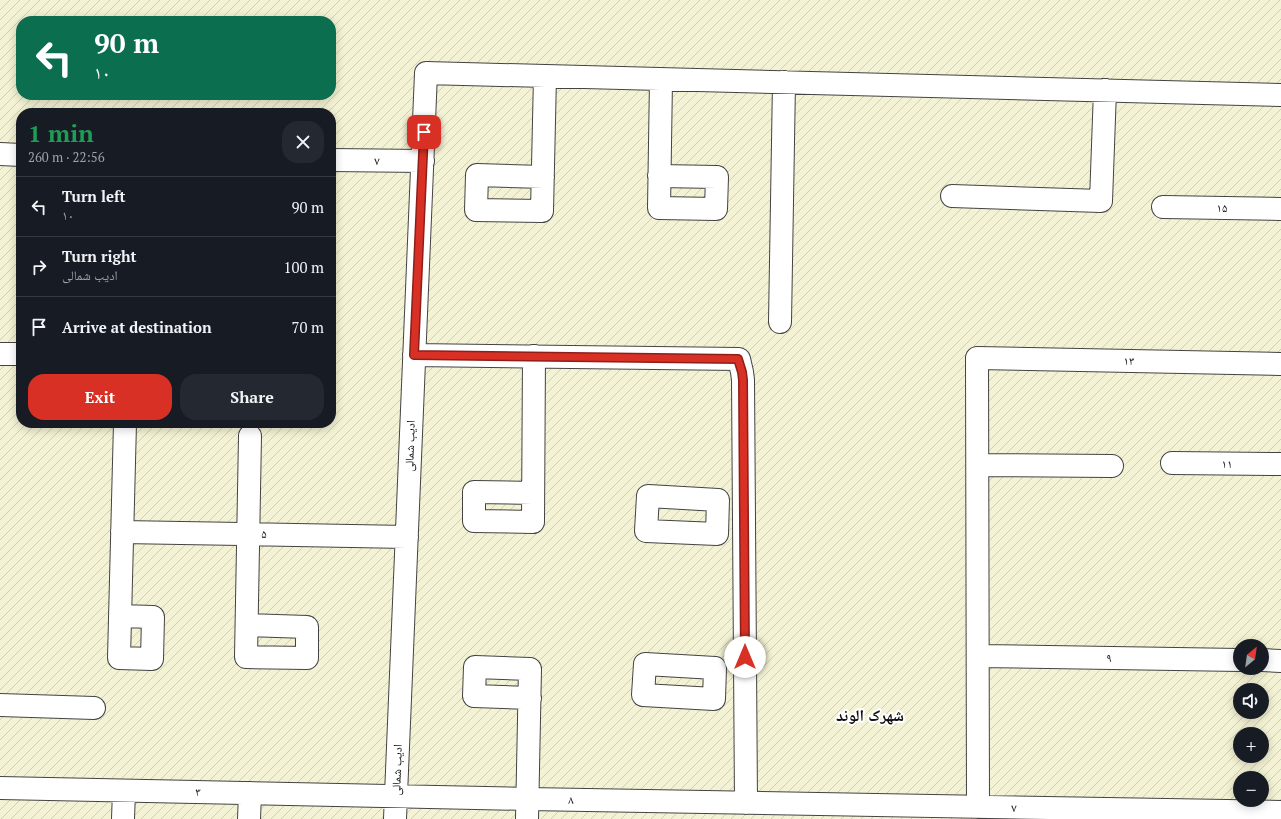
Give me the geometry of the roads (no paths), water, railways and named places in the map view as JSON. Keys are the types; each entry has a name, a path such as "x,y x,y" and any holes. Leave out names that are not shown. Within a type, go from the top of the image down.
{"street":[{"name":"ادیب شمالی","path":"395,819 426,73 545,76"},
{"path":"543,177 545,76 1281,94"},
{"path":"659,176 661,80"},
{"path":"780,322 784,82"},
{"path":"952,196 1101,201 1105,90"},
{"path":"0,154 16,155"},
{"name":"۷","path":"336,160 422,162"},
{"name":"۱۵","path":"1163,207 1281,209"},
{"path":"0,354 16,354"},
{"path":"414,355 738,359 743,380 746,803"},
{"path":"533,493 534,356"},
{"name":"۱۳","path":"978,464 977,358 1281,364"},
{"path":"120,616 125,428"},
{"path":"247,626 250,436"},
{"name":"۱۱","path":"1172,463 1281,464"},
{"path":"978,807 978,464 1112,466"},
{"path":"718,518 745,520"},
{"name":"۵","path":"122,532 407,537"},
{"name":"۹","path":"978,656 1233,660"},
{"path":"1269,660 1281,661"},
{"path":"527,809 530,698 530,669 475,667 474,696 530,698"},
{"path":"714,686 745,688"},
{"path":"0,705 94,708"},
{"name":"۳","path":"0,788 396,796"},
{"path":"124,791 124,819"},
{"path":"249,819 250,793"},
{"name":"۸","path":"396,796 527,809 746,803"},
{"name":"۷","path":"746,803 1281,812"}],"district":[{"name":"شهرک الوند","path":"870,715"}]}
